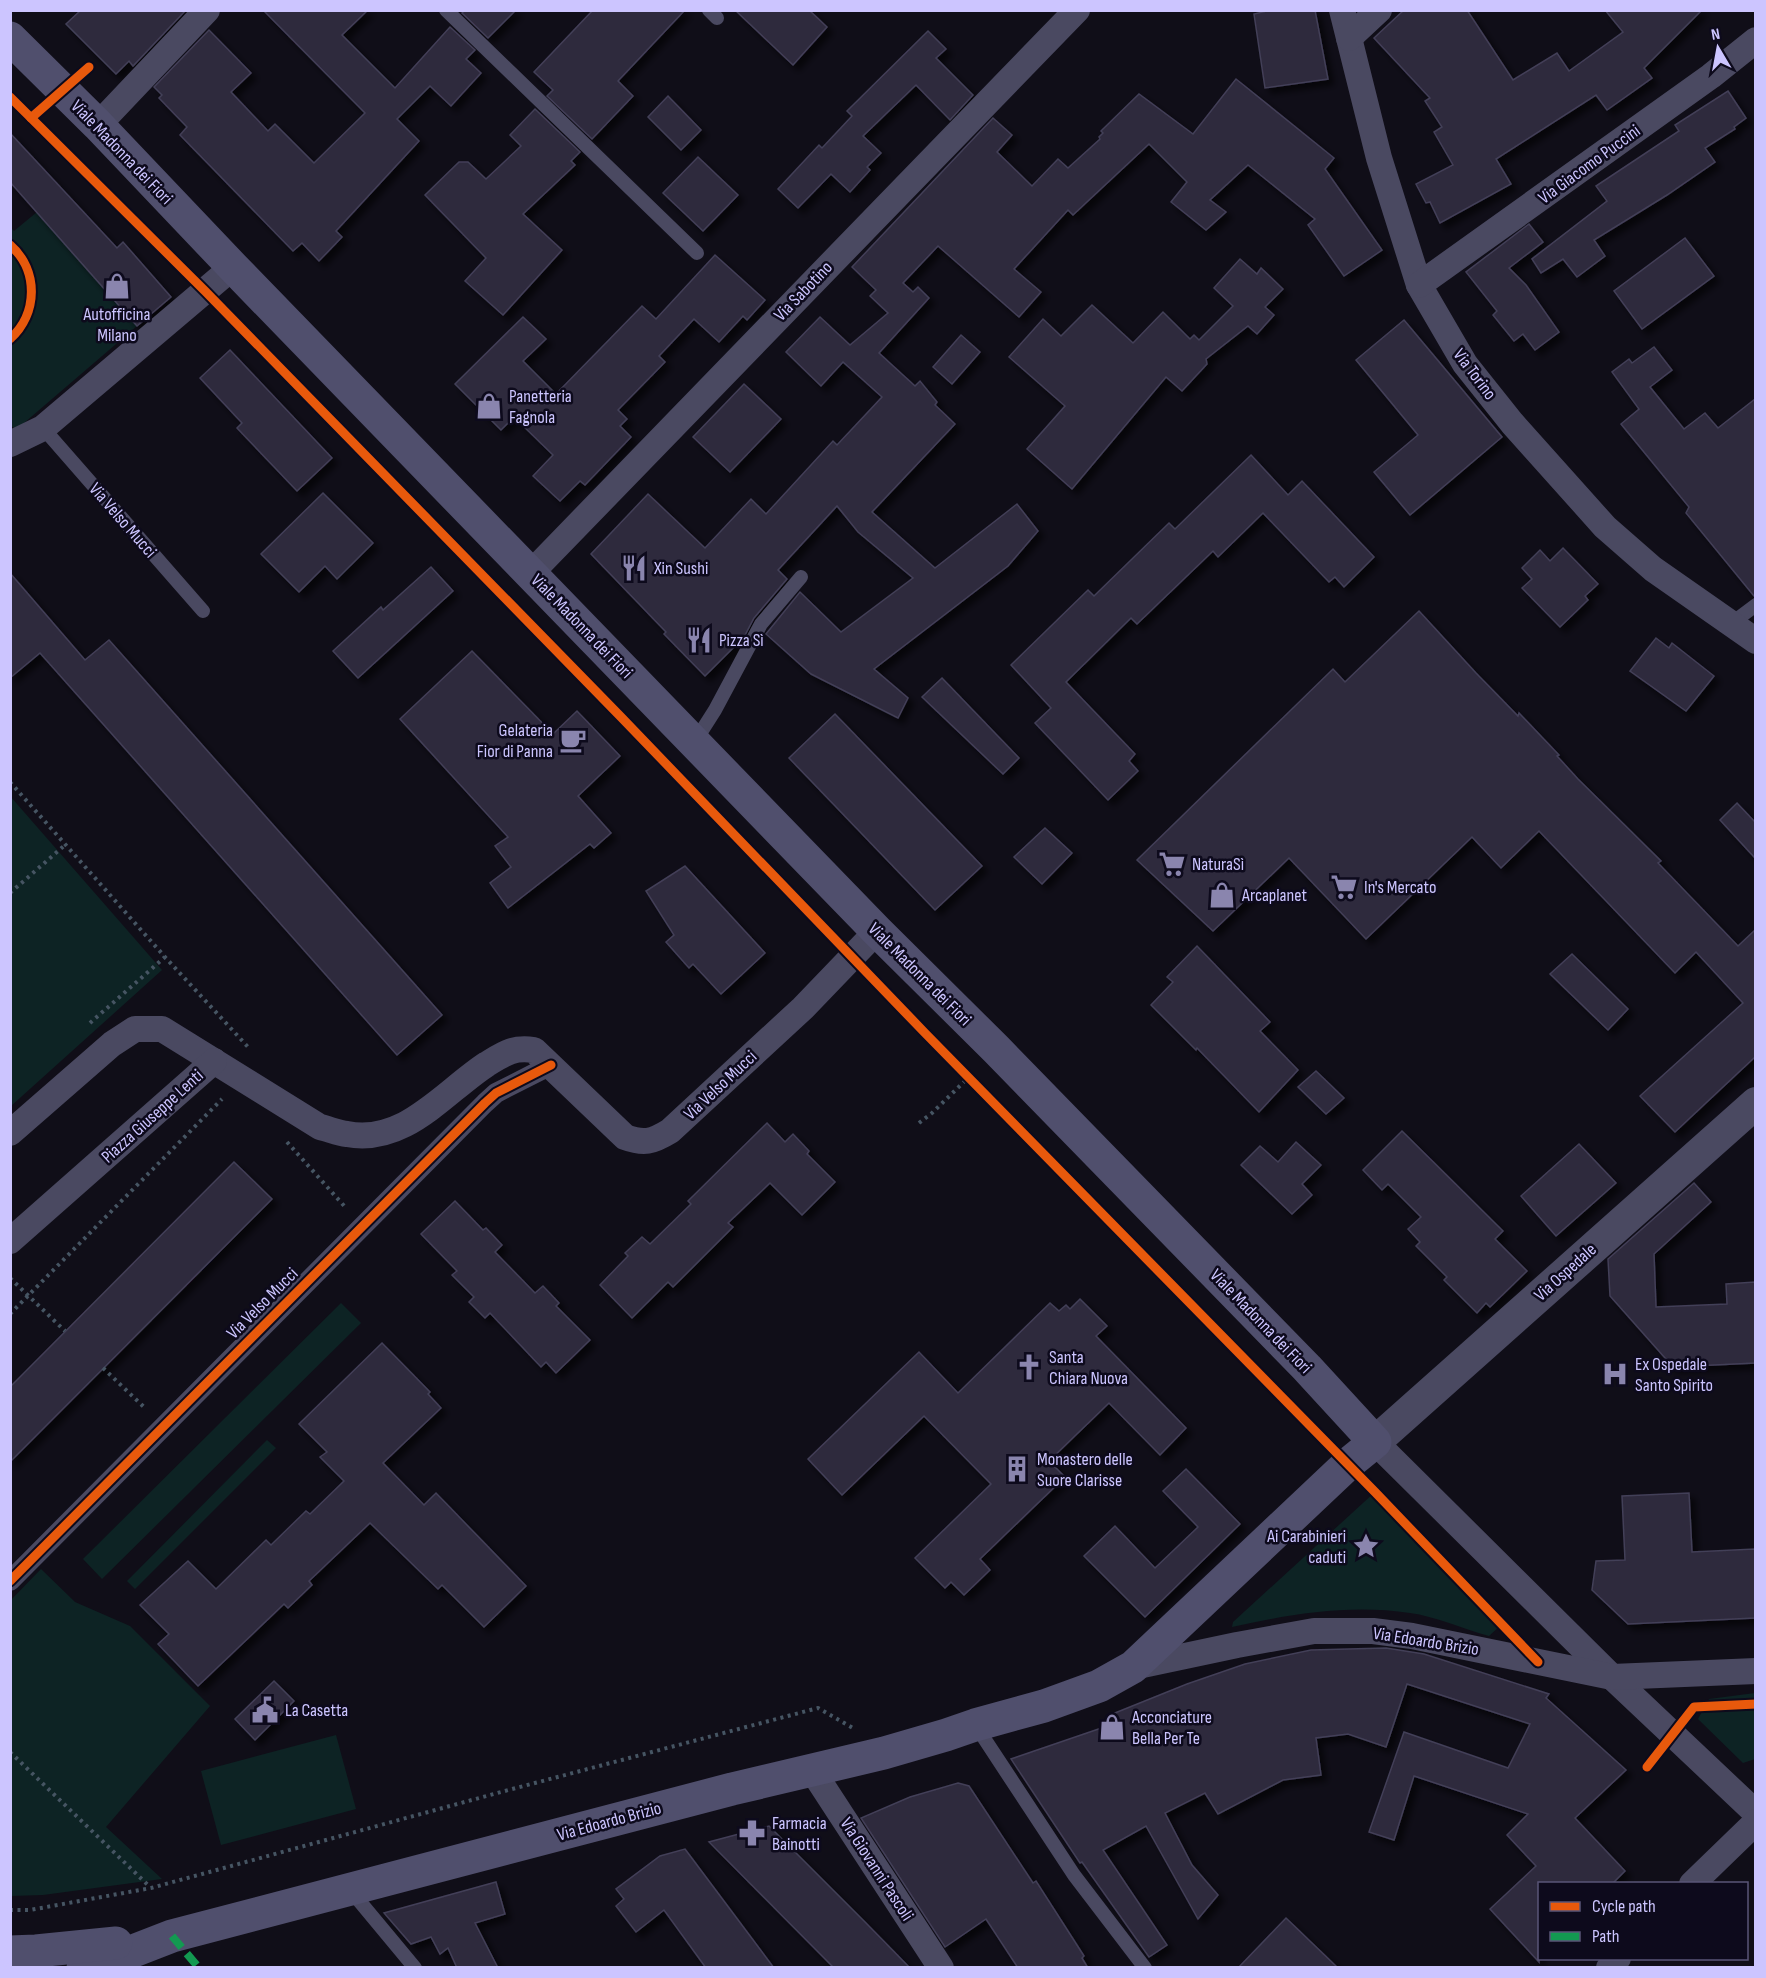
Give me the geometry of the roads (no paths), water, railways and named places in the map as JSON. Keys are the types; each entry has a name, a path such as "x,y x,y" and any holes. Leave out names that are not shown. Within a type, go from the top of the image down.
{"main road":[{"name":"Viale Madonna dei Fiori","path":"10,38 98,125 232,267 876,931 996,1049 1299,1359 1375,1442"},
{"name":"Via Edoardo Brizio","path":"83,1968 105,1962 162,1939 732,1789 892,1751 1044,1706 1099,1686 1133,1667 1348,1464 1375,1442"},
{"path":"10,1952 162,1939"}],"street":[{"path":"98,125 207,10"},
{"name":"Via Sabotino","path":"531,573 1077,10"},
{"name":"Via Torino","path":"1342,10 1379,158 1419,285 1465,364 1512,423 1605,527 1653,569 1755,641"},
{"path":"1349,38 1379,10"},
{"name":"Via Giacomo Puccini","path":"1419,285 1711,76 1755,40"},
{"path":"10,444 43,428 232,267"},
{"name":"Via Velso Mucci","path":"213,1061 253,1094 320,1126 348,1135 377,1134 401,1127 421,1116 469,1076 507,1052 521,1048 534,1050 625,1137 638,1142 654,1140 669,1131 794,1016 876,931"},
{"name":"Piazza Giuseppe Lenti","path":"10,1133 112,1044 135,1029 162,1029 213,1061 10,1241"},
{"name":"Via Velso Mucci","path":"10,1581 490,1098 550,1065"},
{"name":"Via Ospedale","path":"1375,1442 1755,1103"},
{"name":"Viale Madonna dei Fiori","path":"1375,1442 1612,1677 1755,1813"},
{"name":"Via Edoardo Brizio","path":"1133,1667 1237,1645 1314,1632 1373,1631 1412,1636 1612,1677 1755,1671"},
{"name":"Via Giovanni Pascoli","path":"812,1770 941,1968"},
{"path":"1694,1882 1755,1822"}],"lane":[{"path":"446,10 697,253"},
{"name":"Via Velso Mucci","path":"43,428 203,611"},
{"path":"694,742 715,710 761,624 801,577"},
{"path":"1732,623 1755,605"},
{"path":"975,1725 1074,1875 1145,1968"},
{"path":"350,1890 415,1968"}],"place":[{"name":"Autofficina Milano","path":"117,286"},
{"name":"Panetteria Fagnola","path":"489,406"},
{"name":"Xin Sushi","path":"634,568"},
{"name":"Pizza Sì","path":"699,640"},
{"name":"Gelateria Fior di Panna","path":"573,740"},
{"name":"NaturaSì","path":"1172,864"},
{"name":"In's Mercato","path":"1344,887"},
{"name":"Arcaplanet","path":"1222,895"},
{"name":"Santa Chiara Nuova","path":"1029,1367"},
{"name":"Ex Ospedale Santo Spirito","path":"1615,1374"},
{"name":"Monastero delle Suore Clarisse","path":"1017,1469"},
{"name":"Ai Carabinieri caduti","path":"1366,1546"},
{"name":"La Casetta","path":"265,1710"},
{"name":"Acconciature Bella Per Te","path":"1112,1727"},
{"name":"Farmacia Bainotti","path":"752,1833"}]}
